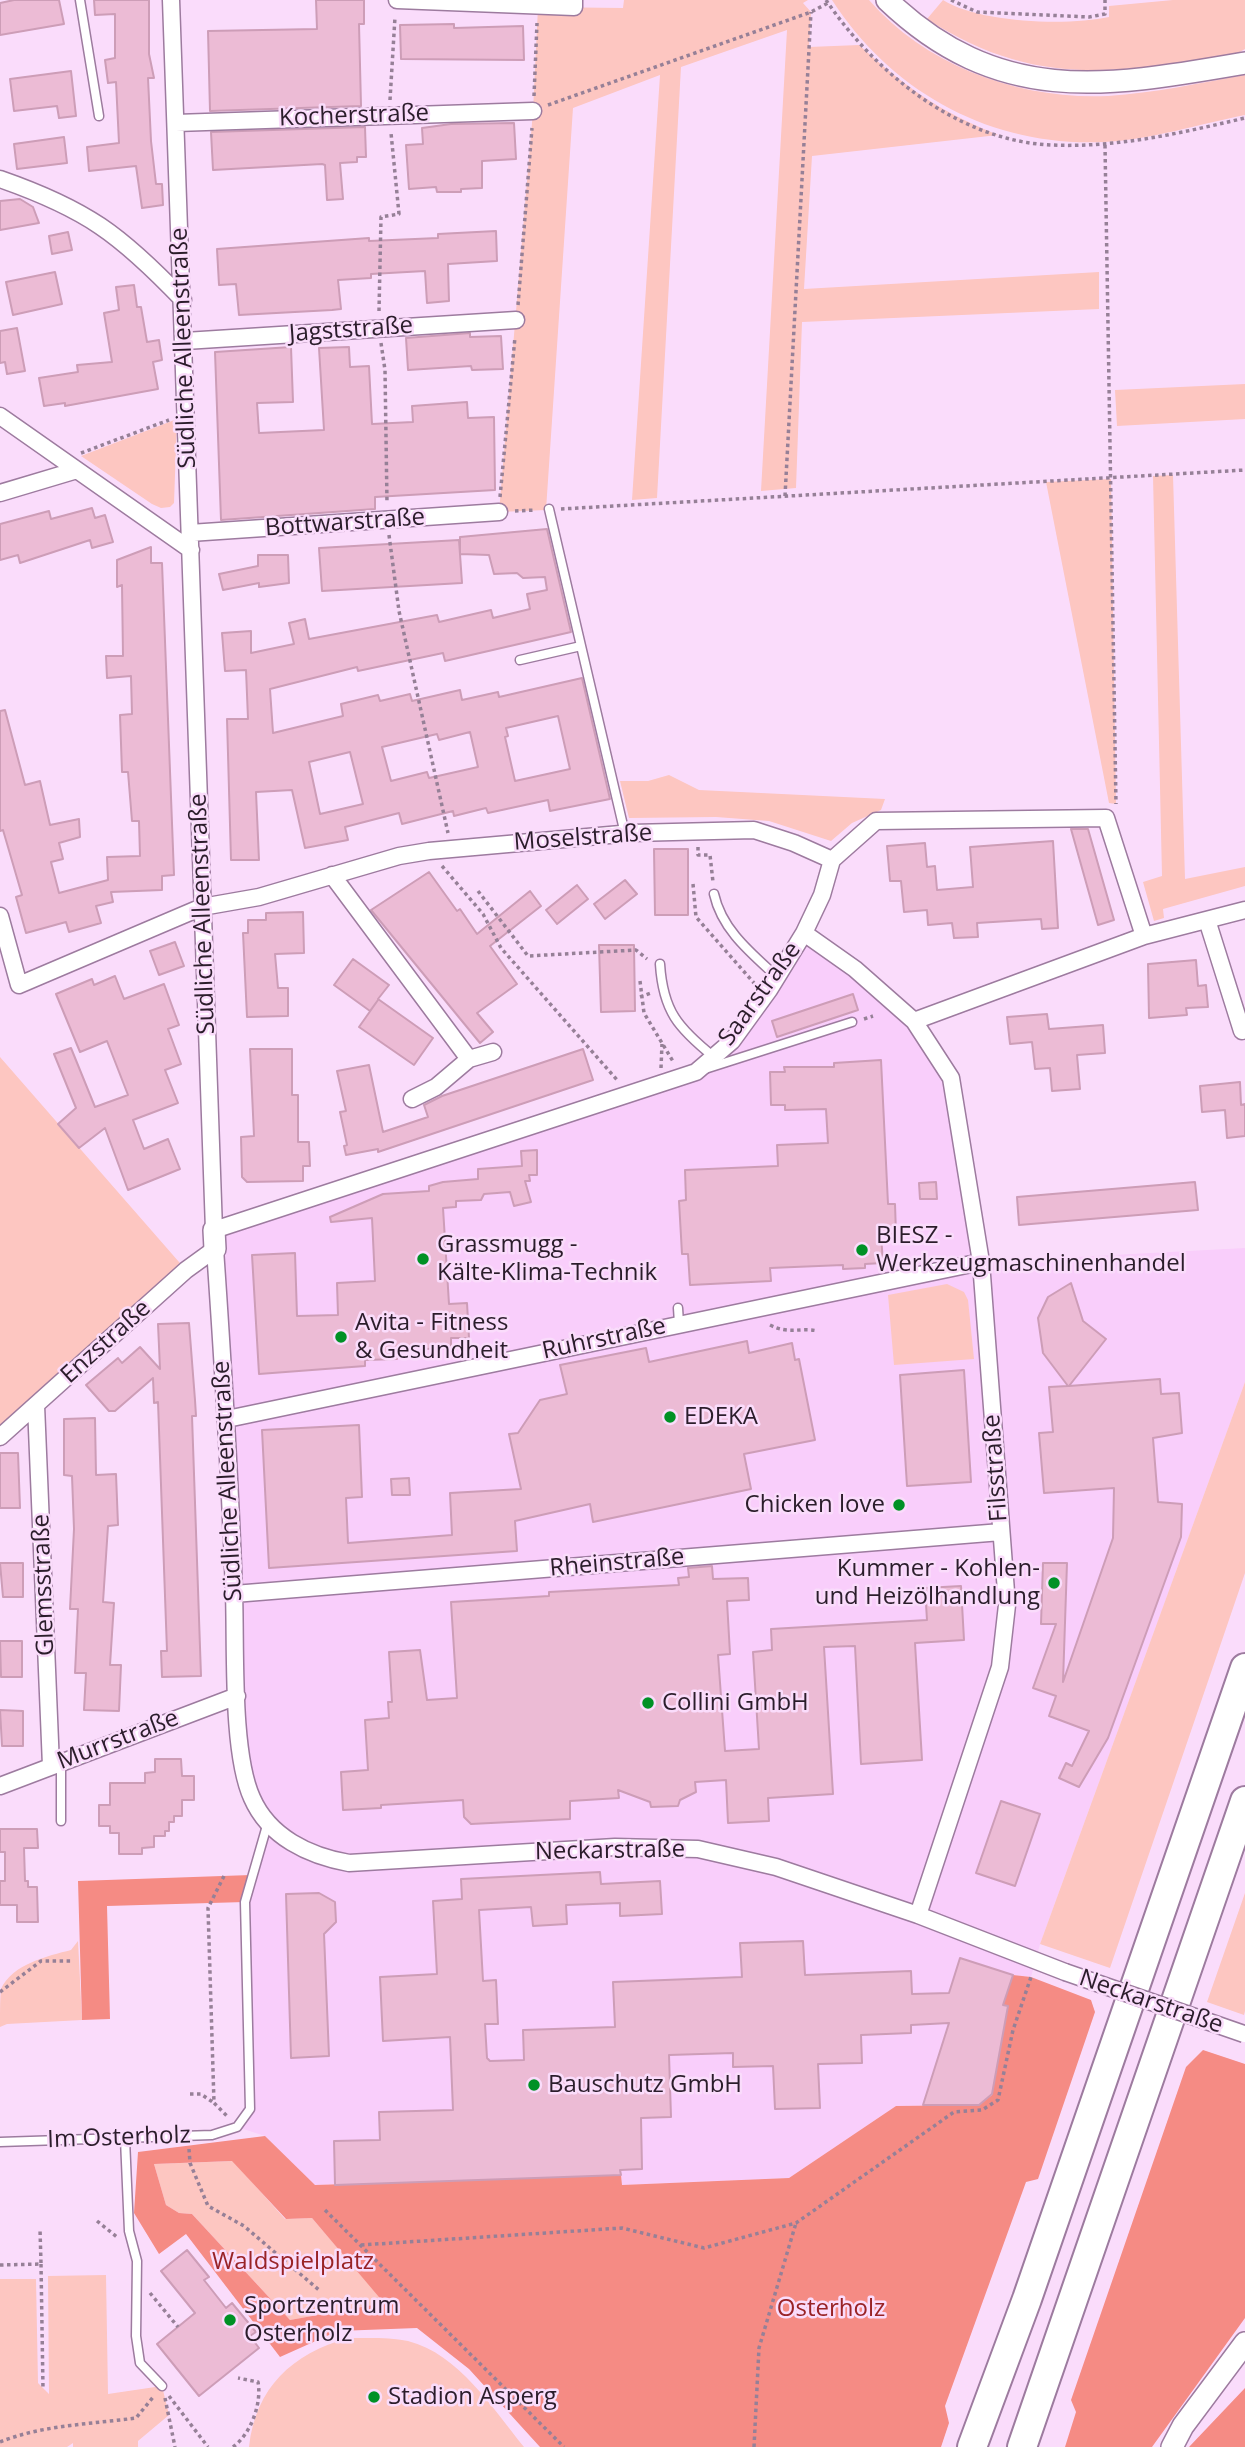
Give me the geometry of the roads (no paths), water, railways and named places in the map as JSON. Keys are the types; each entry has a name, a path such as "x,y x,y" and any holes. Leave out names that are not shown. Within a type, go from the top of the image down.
{"highway":[{"path":"972,2447 1027,2299 1245,1668"},
{"path":"1022,2447 1245,1801"}],"street":[{"name":"Südliche Alleenstraße","path":"171,0 185,341 202,907 215,1239 227,1419 237,1696 247,1783 258,1810 268,1822"},
{"path":"397,1 574,7 574,0"},
{"path":"887,0 923,31 961,53 1011,73 1048,81 1124,82 1245,62"},
{"name":"Kocherstraße","path":"176,123 533,111"},
{"path":"0,179 87,215 127,243 183,300"},
{"name":"Jagststraße","path":"185,341 516,320"},
{"path":"0,416 191,550"},
{"path":"0,493 77,470"},
{"name":"Bottwarstraße","path":"190,533 499,512"},
{"path":"832,860 876,821 1106,818 1144,936"},
{"name":"Moselstraße","path":"0,916 19,985 202,907 259,897 332,875 429,851 625,834 754,830 794,843 832,860"},
{"name":"Saarstraße","path":"215,1239 689,1074 732,1041 776,977 804,933 821,895 832,860"},
{"path":"332,875 469,1059"},
{"path":"914,1021 1144,936 1245,910"},
{"path":"1207,920 1242,1031"},
{"name":"Filsstraße","path":"804,933 855,969 914,1021 951,1079 981,1262 1007,1605 1000,1667 919,1914"},
{"path":"412,1099 436,1087 469,1059 494,1052"},
{"name":"Enzstraße","path":"0,1437 186,1270 215,1239"},
{"name":"Ruhrstraße","path":"227,1419 679,1315 981,1262"},
{"name":"Glemsstraße","path":"36,1405 56,1763"},
{"name":"Rheinstraße","path":"234,1594 1001,1532"},
{"name":"Murrstraße","path":"0,1786 237,1696"},
{"name":"Neckarstraße","path":"268,1822 304,1850 349,1863 615,1847 698,1849 776,1867 919,1914 1065,1972 1244,2035"},
{"path":"1172,2447 1183,2426 1245,2343"}],"lane":[{"path":"80,0 99,116"},
{"path":"549,509 625,834"},
{"path":"520,660 581,646"},
{"path":"714,894 718,909 729,929 776,977"},
{"path":"656,964 665,1003 675,1020 688,1036 714,1057"},
{"path":"689,1074 852,1023"},
{"path":"56,1763 61,1821"},
{"name":"Im Osterholz","path":"0,2143 212,2135 237,2127 250,2109 245,1902 268,1822"},
{"path":"125,2138 129,2231 137,2261 136,2336 140,2363 162,2386"}],"place":[{"name":"BIESZ - Werkzeugmaschinenhandel","path":"862,1250"},
{"name":"Grassmugg - Kälte-Klima-Technik","path":"423,1259"},
{"name":"Avita - Fitness & Gesundheit","path":"341,1337"},
{"name":"EDEKA","path":"670,1417"},
{"name":"Chicken love","path":"899,1505"},
{"name":"Kummer - Kohlen- und Heizölhandlung","path":"1054,1583"},
{"name":"Collini GmbH","path":"648,1703"},
{"name":"Bauschutz GmbH","path":"534,2085"},
{"name":"Sportzentrum Osterholz","path":"230,2320"},
{"name":"Stadion Asperg","path":"374,2397"}],"park label":[{"name":"Waldspielplatz","path":"293,2262"},
{"name":"Osterholz","path":"831,2309"}]}
